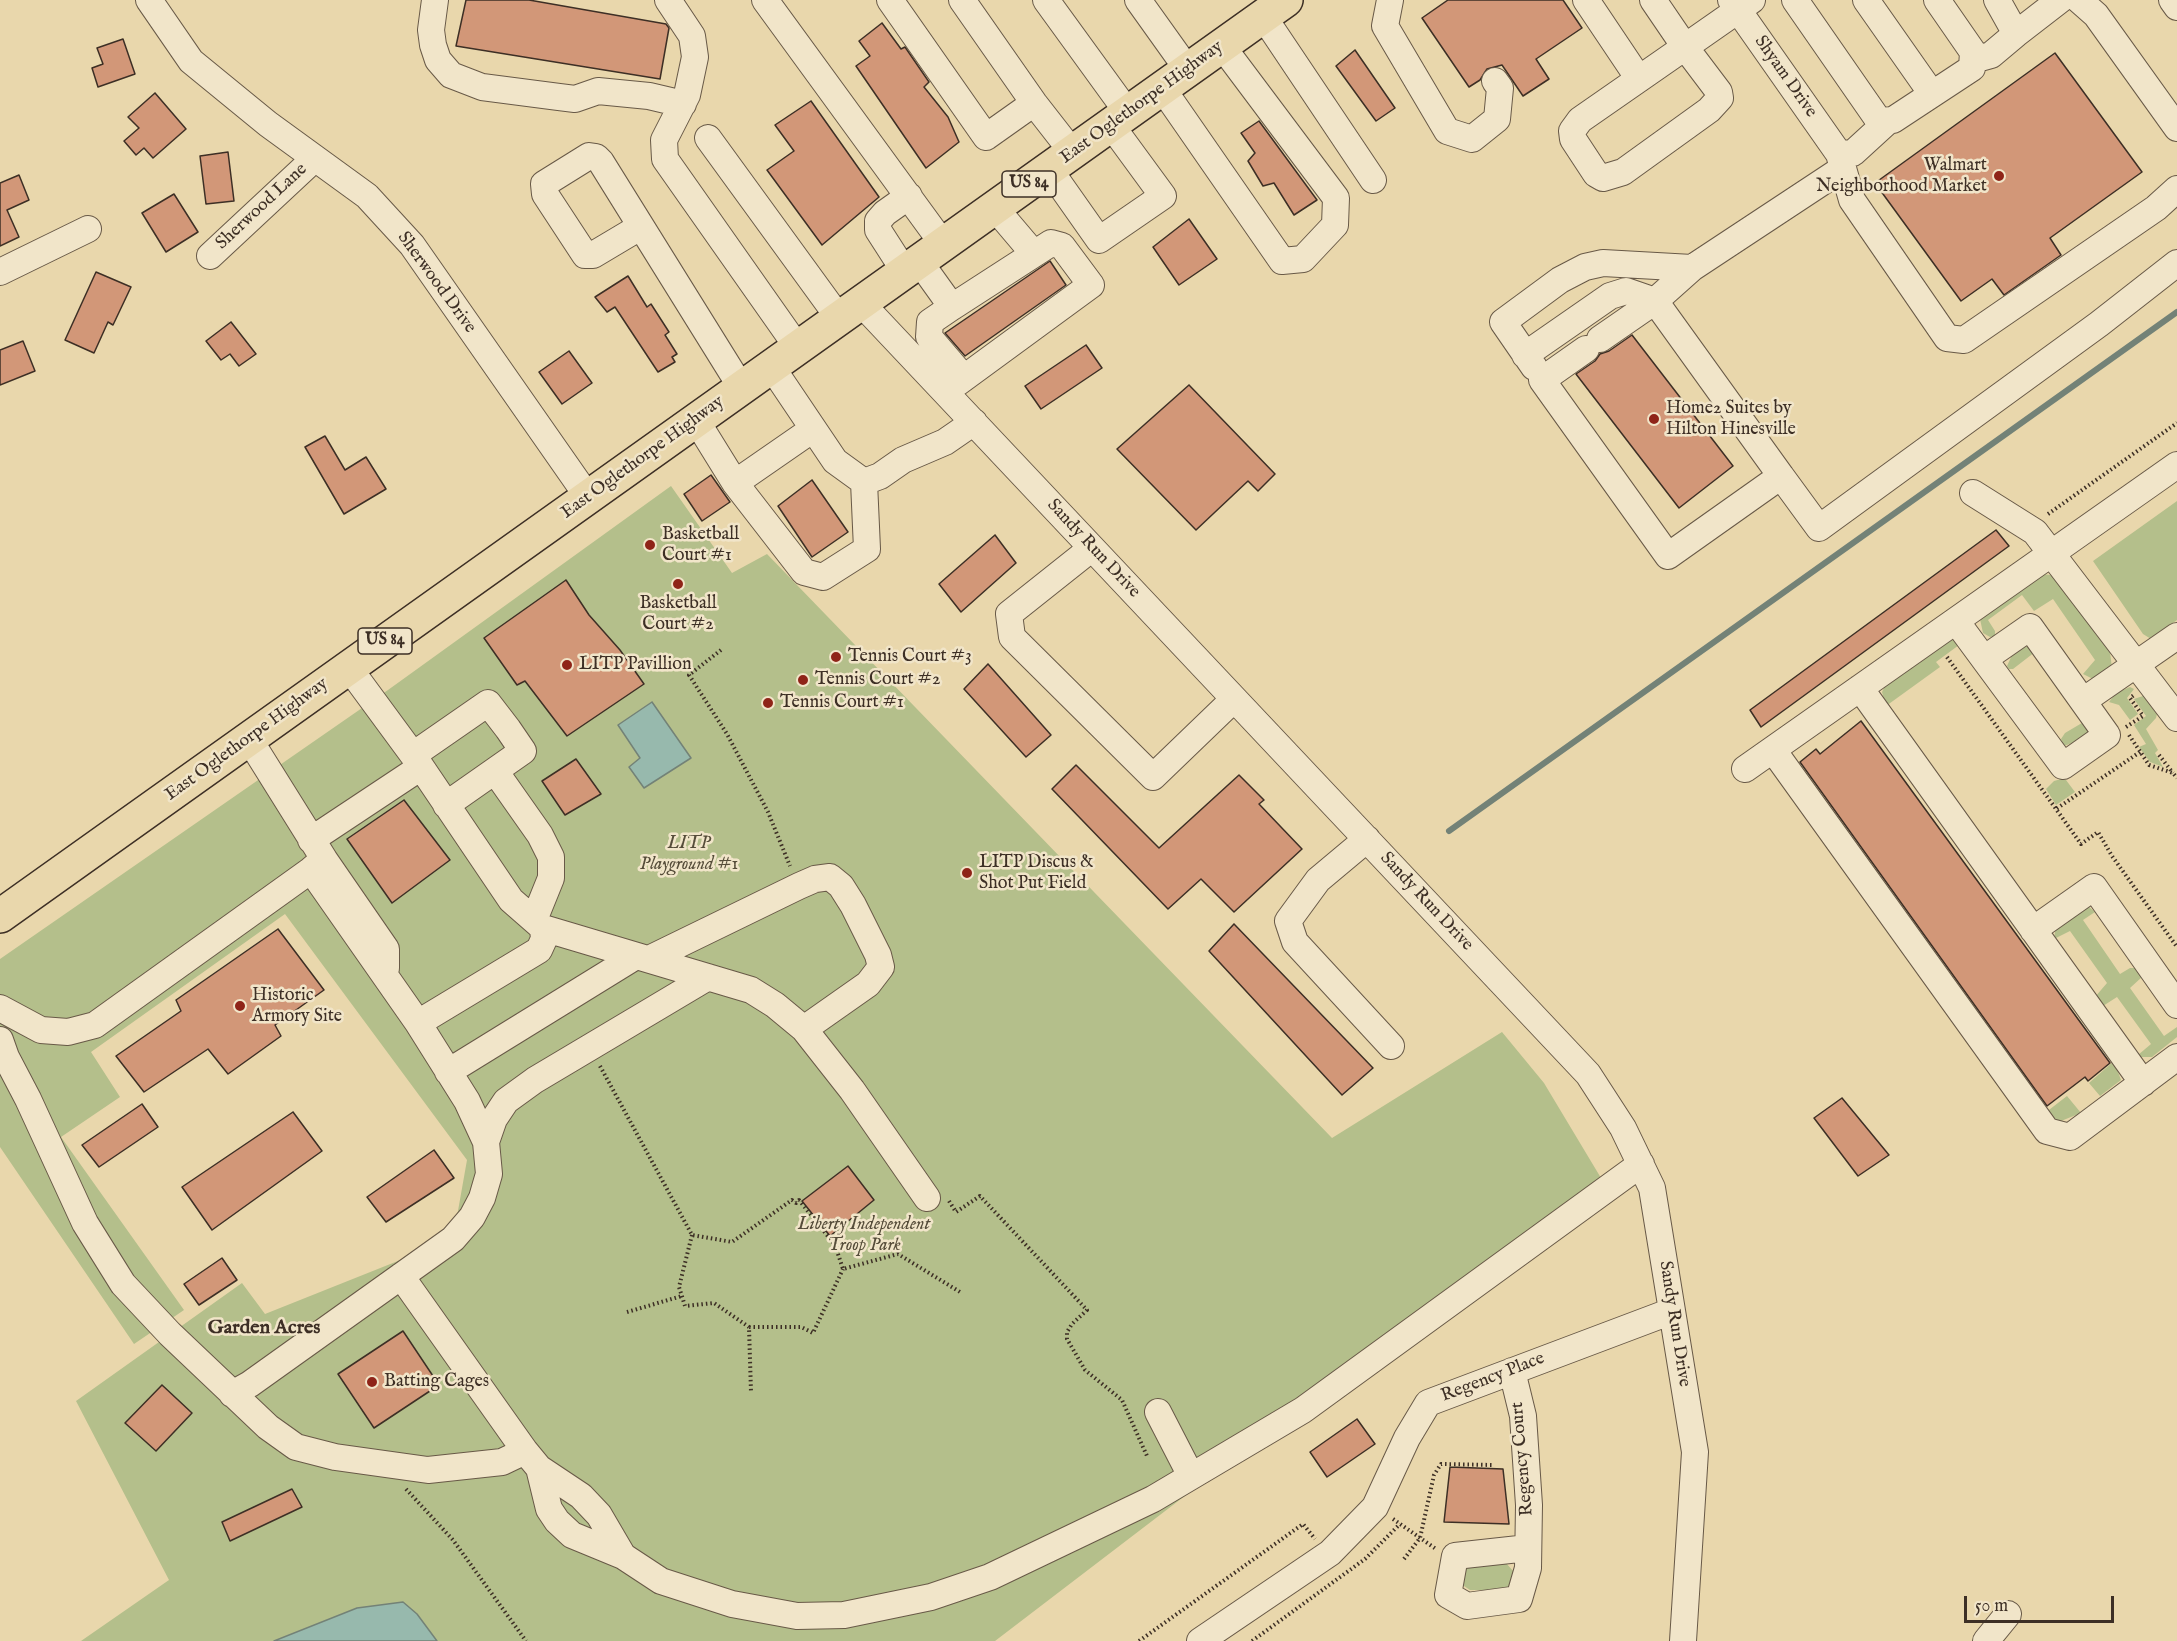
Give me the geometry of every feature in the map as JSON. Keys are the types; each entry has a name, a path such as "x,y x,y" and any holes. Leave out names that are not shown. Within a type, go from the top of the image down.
{"highway":[{"name":"East Oglethorpe Highway","path":"0,916 1222,46 1270,7"}],"street":[{"name":"Sherwood Drive","path":"149,0 191,61 268,124 367,196 412,245 588,497"},
{"path":"435,0 431,30 433,45 438,60 452,75 482,87 559,98 575,99 598,91 649,96 683,104"},
{"path":"668,0 692,36 695,57 683,104 664,140 665,159 798,348"},
{"path":"765,0 909,196 922,259 952,307"},
{"path":"890,0 986,136 1034,103"},
{"path":"962,0 1034,103 1099,240 1163,196 1046,0"},
{"path":"1138,0 1175,79 1281,261 1303,259 1335,225 1336,198 1222,46"},
{"path":"1390,0 1385,26 1447,131 1472,139 1497,119 1500,88 1495,81"},
{"path":"1586,0 1639,79"},
{"path":"1653,0 1685,47 1719,92 1720,98 1717,104 1623,172 1603,178 1596,174 1577,148 1572,131 1580,120 1685,47 1740,3"},
{"path":"1795,0 1879,121 1893,120 1972,68 1973,52 1937,0"},
{"path":"1866,0 1932,94"},
{"path":"1997,0 2016,34"},
{"path":"1972,60 1991,55 2060,0"},
{"path":"2079,0 2096,15 2177,128"},
{"path":"2172,0 2177,7"},
{"name":"Shyam Drive","path":"1740,3 1840,161 1852,200 1947,338 1964,340 2156,208 2177,189"},
{"path":"1270,7 1373,180"},
{"path":"1542,380 1655,301 1692,268 1853,153 1888,121"},
{"name":"Sandy Run Drive","path":"708,138 850,311 955,385 974,422 1588,1074 1623,1128 1652,1188 1695,1452 1683,1641"},
{"name":"Sherwood Lane","path":"210,256 314,159"},
{"path":"909,196 885,213 878,221 878,230 922,259"},
{"path":"994,208 1034,254"},
{"path":"640,227 741,387"},
{"path":"0,272 88,228"},
{"path":"1050,243 1062,246 1091,285 955,385 929,337 930,322 952,307 1050,243"},
{"path":"1692,268 1603,263 1585,267 1560,280 1503,322 1668,556 1781,476"},
{"path":"1526,355 1610,296 1626,291 1655,301 1819,528 2099,324 2177,263"},
{"path":"2099,324 2177,276"},
{"path":"771,366 835,461 864,482"},
{"path":"696,420 735,483 804,572 823,577 867,549 864,482"},
{"path":"864,482 880,476 903,460 945,442 974,422"},
{"path":"735,483 813,429"},
{"path":"1745,769 2177,465"},
{"path":"1973,493 2035,532 2053,552 2177,718"},
{"path":"1092,548 1009,614 1012,638 1153,777 1234,699"},
{"path":"1956,621 1984,659 2063,766 2108,735 2030,627 1984,659"},
{"path":"2083,701 2177,636"},
{"path":"349,668 417,761 511,900 538,924 751,990 782,1010 804,1029 935,1196"},
{"path":"1860,688 2143,1083"},
{"path":"0,1008 41,1030 68,1032 94,1025 315,856 417,761 488,703 523,751 446,805"},
{"path":"232,1394 453,1239 472,1217 482,1198 489,1174 486,1142 467,1101 418,1023 386,978 386,948 315,856 249,739"},
{"path":"1773,750 2048,1131 2070,1137 2177,1057"},
{"path":"418,1023 539,950 544,939 538,924 551,878 551,857 540,835 495,771"},
{"path":"1367,839 1318,880 1288,921 1295,942 1391,1046"},
{"path":"448,1072 642,957 815,879 830,877 841,886 870,938 881,967 868,984 804,1029"},
{"path":"2033,930 2094,887 2177,1005"},
{"path":"486,1142 494,1119 506,1101 535,1080 708,977"},
{"path":"0,1040 85,1223 123,1284 268,1427 296,1446 335,1457 428,1470 502,1461 532,1460 581,1496 599,1515 623,1556"},
{"path":"401,1276 532,1460 549,1509 557,1521 572,1535 623,1556 661,1581 732,1604 797,1616 844,1615 931,1598 990,1576 1122,1514 1191,1476 1303,1410 1641,1164"},
{"name":"Regency Place","path":"1200,1641 1327,1555 1375,1506 1407,1438 1428,1403 1672,1311"},
{"name":"Regency Court","path":"1512,1371 1523,1416 1529,1505 1528,1548"},
{"path":"1158,1412 1191,1476"},
{"path":"1986,1641 2008,1614"}],"path":[{"path":"2042,518 2177,423"},
{"path":"721,650 689,675 727,734 768,812 799,886"},
{"path":"1947,657 2081,844 2098,832 2107,849 2177,947"},
{"path":"2137,693 2130,698 2143,716 2124,728 2150,765 2174,773"},
{"path":"2056,809 2140,752"},
{"path":"2159,755 2177,778"},
{"path":"588,1048 610,1081 692,1235 679,1287 685,1306 714,1303 748,1327 801,1327 813,1333 843,1269 835,1245 799,1200 796,1203 792,1200 732,1242 692,1235"},
{"path":"935,1196 956,1212 980,1196 1087,1310 1072,1324 1067,1339 1085,1370 1122,1401 1147,1456"},
{"path":"843,1269 898,1254 960,1292"},
{"path":"627,1312 682,1296"},
{"path":"748,1327 751,1392"},
{"path":"382,1464 453,1540 526,1641"},
{"path":"1404,1559 1420,1538 1434,1475 1441,1464 1493,1465"},
{"path":"1375,1506 1442,1553"},
{"path":"1139,1641 1303,1524 1327,1555"},
{"path":"1252,1641 1365,1559 1400,1524"}],"green space":[{"name":"Liberty Independent Troop Park","path":"671,486 732,573 767,554 1332,1138 1502,1032 1544,1083 1601,1178 995,1641 81,1641 169,1580 76,1401 242,1283 265,1314 453,1239 467,1160 285,914 91,1052 120,1097 61,1137 184,1310 134,1344 0,1147 0,959 388,690"},
{"path":"2177,501 2177,620 2151,639 2143,634 2093,561"},
{"path":"2042,574 2058,579 2110,652 2112,668 2093,679 2083,674 2095,660 2053,599 2034,611 2022,595 1988,620 1995,631 1995,636 1990,637 1983,633 1980,619"},
{"path":"1956,638 1959,645 1936,662 1940,667 1886,706 1882,692 1885,686 1947,640"},
{"path":"2028,646 2035,652 2013,669 2009,669 2007,666 2013,653"},
{"path":"2130,687 2134,689 2127,698 2138,714 2130,720 2119,705 2109,702 2116,693"},
{"path":"2143,696 2157,714 2146,729 2158,750 2155,753 2163,767 2150,762 2139,747 2146,744 2134,725 2146,716 2134,699"},
{"path":"2087,720 2088,733 2083,739 2064,746 2061,739 2065,733"},
{"path":"2066,780 2075,792 2056,805 2046,789 2054,781"},
{"path":"2088,906 2095,912 2083,920 2120,974 2130,968 2137,968 2142,977 2130,988 2164,1036 2177,1027 2177,1037 2152,1057 2139,1057 2138,1055 2151,1044 2117,997 2103,1006 2095,997 2107,983 2070,931 2054,939 2056,926"},
{"path":"2114,1061 2121,1080 2100,1096 2089,1083"},
{"path":"2067,1096 2081,1113 2061,1121 2051,1120 2045,1113"},
{"path":"1506,1563 1514,1572 1511,1587 1504,1590 1470,1590 1461,1584 1460,1568"}],"water":[{"path":"652,702 691,758 644,788 629,767 640,758 618,725"},
{"path":"403,1602 417,1614 437,1641 274,1641 357,1608"}],"building":[{"path":"466,0 529,0 666,24 669,28 660,79 456,46"},
{"path":"1448,0 1563,0 1582,28 1536,59 1549,79 1523,96 1502,65 1487,69 1480,80 1469,87 1422,18"},
{"path":"882,23 901,49 905,47 929,82 924,87 948,117 959,142 926,168 856,66 870,56 859,41"},
{"path":"123,39 135,74 98,87 92,68 103,64 97,48"},
{"path":"1355,50 1395,108 1376,121 1336,66"},
{"path":"2055,53 2142,172 2050,238 2061,255 2004,295 1992,279 1961,301 1875,183"},
{"path":"155,93 186,129 153,158 144,148 136,155 124,141 139,128 128,117"},
{"path":"811,101 879,197 822,245 767,170 794,151 775,125"},
{"path":"1259,121 1317,200 1294,215 1274,183 1263,186 1248,161 1255,153 1241,133"},
{"path":"228,152 234,201 206,204 200,156"},
{"path":"19,175 29,200 7,210 19,237 0,246 0,183"},
{"path":"174,194 198,232 166,252 142,213"},
{"path":"1189,219 1217,259 1179,285 1153,247"},
{"path":"1050,261 1066,285 965,356 945,333"},
{"path":"96,272 131,287 113,325 108,322 94,353 65,340"},
{"path":"628,276 647,307 651,304 669,332 665,335 677,354 672,357 675,362 658,372 615,307 607,312 595,297"},
{"path":"231,322 256,354 239,366 230,354 221,360 206,341"},
{"name":"Home2 Suites by Hilton Hinesville","path":"1632,335 1733,466 1679,508 1576,374 1595,361 1600,354 1609,351"},
{"path":"23,341 35,371 0,385 0,350"},
{"path":"1086,345 1102,368 1041,409 1025,386"},
{"path":"569,351 592,383 562,404 539,372"},
{"path":"1189,385 1275,474 1258,491 1248,481 1196,530 1117,449"},
{"path":"325,436 345,470 366,457 386,489 344,514 305,447"},
{"path":"711,475 730,502 702,521 684,494"},
{"path":"812,480 848,532 812,557 778,506"},
{"path":"1996,530 2009,546 1761,727 1750,710"},
{"path":"995,535 1016,563 961,612 939,584"},
{"name":"LITP Pavillion","path":"566,580 589,615 620,650 644,684 567,736 525,681 517,685 484,638"},
{"path":"988,664 1051,735 1026,757 964,689"},
{"path":"1861,721 2110,1063 2088,1081 2085,1077 2047,1106 1800,762 1816,749 1820,754"},
{"path":"576,759 601,794 565,815 542,781"},
{"path":"1076,765 1159,848 1239,775 1264,800 1259,804 1302,849 1234,912 1201,879 1168,909 1052,789"},
{"path":"404,800 450,860 392,903 347,839"},
{"path":"1234,924 1373,1068 1342,1095 1209,951"},
{"name":"Historic Armory Site","path":"278,929 324,990 275,1025 281,1036 228,1074 208,1049 144,1092 116,1056 181,1011 176,1000"},
{"path":"1842,1098 1889,1155 1858,1176 1814,1118"},
{"path":"142,1104 158,1127 99,1167 82,1145"},
{"path":"293,1112 322,1151 212,1230 182,1187"},
{"path":"434,1150 454,1178 386,1222 367,1197"},
{"path":"848,1166 874,1200 830,1236 802,1201"},
{"path":"222,1258 237,1280 199,1305 184,1284"},
{"path":"403,1331 439,1385 374,1428 338,1374"},
{"path":"162,1385 192,1413 156,1451 125,1423"},
{"path":"1357,1419 1375,1444 1327,1477 1310,1452"},
{"path":"1450,1467 1503,1469 1509,1524 1444,1522"},
{"path":"292,1489 302,1507 230,1541 222,1522"}],"waterway":[{"path":"1449,831 2177,312"}],"place":[{"name":"Walmart Neighborhood Market","path":"1999,176"},
{"name":"Home2 Suites by Hilton Hinesville","path":"1654,419"},
{"name":"Basketball Court #1","path":"650,545"},
{"name":"Basketball Court #2","path":"678,584"},
{"name":"Tennis Court #3","path":"836,657"},
{"name":"LITP Pavillion","path":"567,665"},
{"name":"Tennis Court #2","path":"803,680"},
{"name":"Tennis Court #1","path":"768,703"},
{"name":"LITP Discus & Shot Put Field","path":"967,873"},
{"name":"Historic Armory Site","path":"240,1006"},
{"name":"Batting Cages","path":"372,1382"}],"district":[{"name":"Garden Acres","path":"264,1329"}],"park label":[{"name":"LITP Playground #1","path":"689,854"}]}
